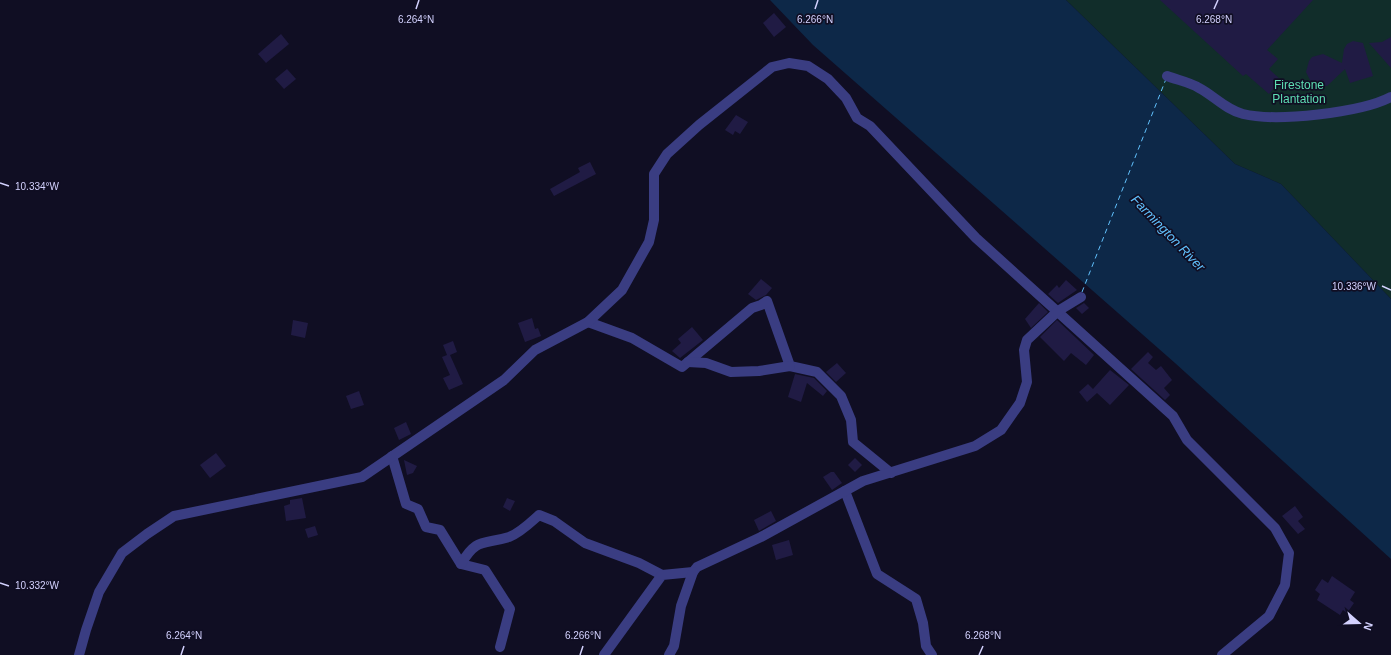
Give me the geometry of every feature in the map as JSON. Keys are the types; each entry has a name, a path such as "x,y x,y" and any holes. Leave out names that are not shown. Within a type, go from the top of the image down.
{"street":[{"path":"79,655 99,592 122,553 174,516 362,477 504,380 535,350 588,322 622,290 649,242 654,220 654,174 667,154 698,125 772,67 789,63 808,66 828,79 846,98 857,118 870,126 976,238 1173,416 1187,440 1275,528 1289,553 1285,584 1269,616 1222,655"},
{"path":"1167,76 1199,88 1218,102 1243,114 1286,117 1337,112 1383,101 1391,97"},
{"path":"669,655 674,646 681,606 693,572 697,567 761,538 863,481 975,446 1001,430 1020,403 1027,382 1024,350 1027,340 1058,311 1081,297"},
{"path":"588,322 632,338 682,367 752,308 767,301 790,366"},
{"path":"688,362 706,363 731,372 759,371 790,366 817,372 841,396 851,420 853,442 891,473"},
{"path":"392,456 406,504 418,509 426,527 440,530 461,564 485,570 510,609 500,647"},
{"path":"845,491 877,574 916,599 923,623 926,646 932,655"},
{"path":"461,564 470,549 489,540 510,537 527,526 539,515 554,521 585,543 639,563 662,575 693,572"},
{"path":"604,655 662,575"}],"green space":[{"name":"Firestone Plantation","path":"1066,0 1391,0 1391,299 1281,184 1235,164"}],"water":[{"name":"Farmington River","path":"770,0 1066,0 1235,164 1281,184 1391,299 1391,559 1175,363 813,45"}],"building":[{"path":"1160,0 1313,0 1267,50 1278,59 1269,69 1281,80 1269,94 1246,74 1243,76"},
{"path":"774,13 786,27 774,37 763,23"},
{"path":"281,34 289,44 266,63 258,54"},
{"path":"1391,37 1391,68 1369,43 1382,42"},
{"path":"1353,41 1363,43 1373,76 1350,83 1345,69 1327,86 1316,85 1311,82 1306,72 1309,61 1312,57 1323,54 1342,63 1344,49 1347,44"},
{"path":"287,69 296,79 284,89 275,79"},
{"path":"736,115 748,122 740,134 735,131 733,135 725,130"},
{"path":"590,162 596,174 554,196 550,189 580,172 578,168"},
{"path":"761,279 772,288 766,295 756,300 748,294"},
{"path":"1066,280 1077,290 1058,303 1048,294 1057,285 1059,288"},
{"path":"1039,303 1048,312 1031,328 1025,319"},
{"path":"1084,303 1089,308 1082,314 1076,308"},
{"path":"532,318 535,329 538,328 541,336 525,342 518,323"},
{"path":"293,320 308,323 305,338 291,335"},
{"path":"1057,320 1094,355 1086,365 1071,353 1064,361 1040,337"},
{"path":"692,327 703,340 680,358 672,351 681,343 678,339"},
{"path":"453,341 457,352 450,355 463,384 449,390 443,378 450,375 442,357 447,355 443,345"},
{"path":"1148,352 1153,357 1148,363 1156,370 1161,366 1172,380 1164,388 1170,395 1165,400 1131,369"},
{"path":"837,363 846,373 836,382 826,372"},
{"path":"1110,370 1129,385 1110,405 1097,393 1087,402 1079,392 1088,384 1093,389"},
{"path":"795,374 814,378 827,391 823,396 807,383 801,402 788,397"},
{"path":"359,391 364,405 351,409 346,396"},
{"path":"406,422 411,434 399,440 394,428"},
{"path":"216,453 226,466 210,478 200,465"},
{"path":"855,458 862,465 855,472 848,465"},
{"path":"404,460 417,466 413,473 407,475"},
{"path":"831,472 834,472 842,483 832,490 823,477"},
{"path":"302,498 306,518 286,521 284,506 290,504 290,500"},
{"path":"507,498 515,501 510,511 503,507"},
{"path":"1295,506 1303,517 1298,521 1305,529 1298,534 1282,516"},
{"path":"771,511 776,521 759,531 754,520"},
{"path":"315,526 318,535 308,538 305,529"},
{"path":"789,540 793,555 776,560 772,545"},
{"path":"1332,576 1355,592 1350,600 1354,603 1347,613 1343,610 1340,615 1317,600 1320,594 1315,590 1322,579 1328,583"}],"ferry route":[{"path":"1082,292 1166,79"}]}
